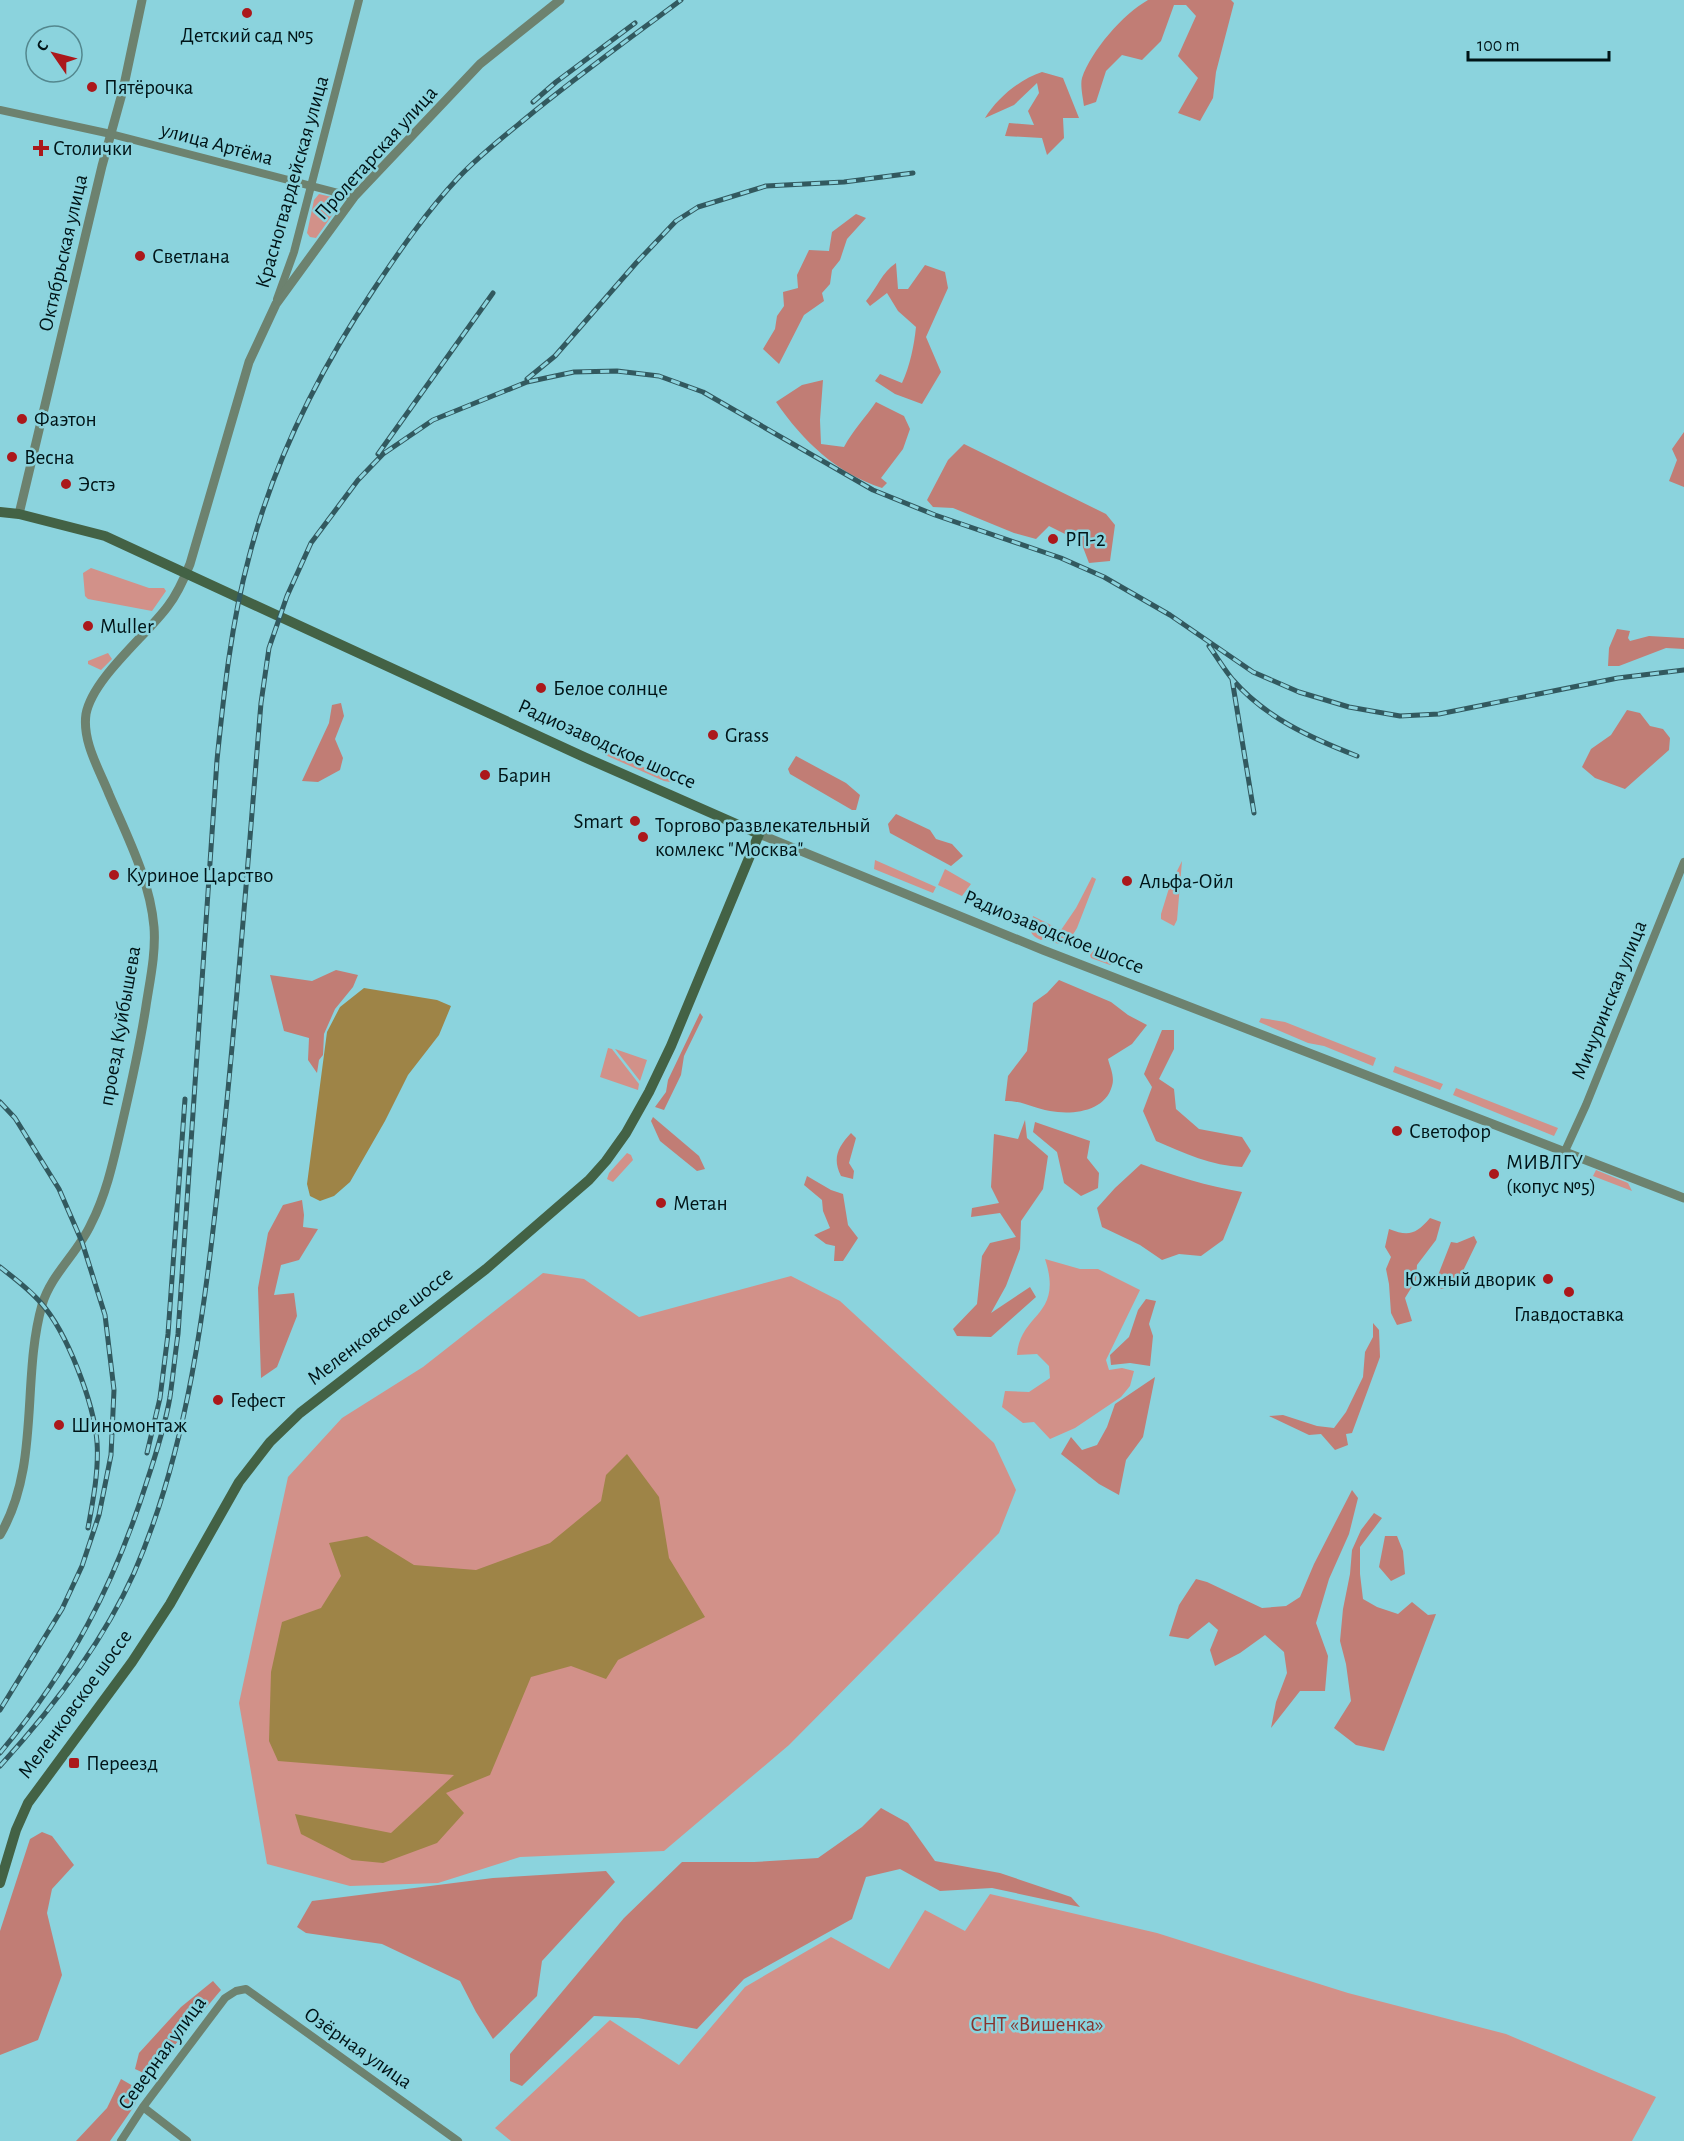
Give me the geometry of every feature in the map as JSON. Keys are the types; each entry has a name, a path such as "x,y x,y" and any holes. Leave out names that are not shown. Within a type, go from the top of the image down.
{"main road":[{"name":"Радиозаводское шоссе","path":"0,512 19,514 105,536 584,757 759,834"},
{"name":"Меленковское шоссе","path":"0,1883 16,1830 28,1803 132,1662 170,1604 239,1482 270,1442 300,1413 486,1269 589,1180 606,1161 643,1102 671,1046 759,834"}],"street":[{"name":"Октябрьская улица","path":"19,514 142,0"},
{"name":"Красногвардейская улица","path":"276,304 294,252 358,0"},
{"name":"Пролетарская улица","path":"190,564 249,362 276,304 354,197 480,64 560,0"},
{"name":"улица Артёма","path":"0,110 111,134 354,197"},
{"name":"проезд Куйбышева","path":"0,1535 11,1515 18,1494 30,1413 36,1333 43,1304 55,1277 86,1234 103,1197 140,1042 152,964 154,928 149,898 139,864 90,748 85,722 87,709 92,696 104,680 168,606 181,586 190,564"},
{"name":"Радиозаводское шоссе","path":"759,834 1058,956 1684,1198"},
{"name":"Мичуринская улица","path":"1565,1151 1586,1105 1684,862"},
{"name":"Озёрная улица","path":"236,1991 246,1989 458,2141"},
{"name":"Северная улица","path":"121,2141 143,2107 225,1998 236,1991"},
{"path":"143,2107 187,2141"}],"green space":[{"path":"319,194 332,197 337,201 338,207 316,238 310,237 307,233 314,200"},
{"path":"91,568 149,588 164,588 166,591 152,611 88,599 85,596 83,573"},
{"path":"108,653 112,659 101,670 88,664 88,661"},
{"path":"601,748 681,784 664,781 603,754"},
{"path":"875,860 936,887 933,893 874,869"},
{"path":"1182,861 1177,920 1174,926 1161,919 1161,914 1170,885"},
{"path":"945,869 971,884 962,896 938,885"},
{"path":"1092,877 1096,879 1077,928 1069,941 1060,944 1051,942 1058,929 1061,930 1076,908"},
{"path":"1033,916 1053,926 1046,938 1041,940 1032,933"},
{"path":"1095,949 1114,957 1113,964 1091,958 1090,955"},
{"path":"1261,1018 1285,1022 1376,1058 1373,1066 1324,1046 1308,1043 1259,1022"},
{"path":"608,1048 612,1049 639,1084 638,1090 600,1077"},
{"path":"615,1049 647,1060 640,1081"},
{"path":"1395,1066 1443,1084 1440,1090 1393,1072"},
{"path":"1456,1088 1558,1128 1554,1136 1453,1095"},
{"path":"627,1153 633,1160 613,1182 607,1179 609,1173"},
{"path":"1596,1170 1628,1183 1632,1191 1593,1176"},
{"path":"1045,1259 1080,1269 1098,1269 1140,1290 1106,1360 1109,1370 1122,1368 1134,1371 1130,1386 1121,1397 1075,1428 1050,1439 1034,1422 1023,1423 1002,1407 1005,1391 1029,1392 1050,1378 1049,1366 1037,1354 1017,1355 1025,1330 1045,1304 1049,1292"},
{"path":"543,1273 584,1279 639,1317 791,1276 840,1301 994,1443 1016,1490 999,1533 789,1745 664,1851 520,1857 438,1883 350,1886 267,1864 239,1703 288,1477 342,1418 423,1367"},
{"name":"СНТ «Вишенка»","path":"990,1894 1157,1933 1348,1993 1506,2034 1656,2097 1632,2141 511,2141 495,2128 610,2020 679,2065 745,1987 831,1937 889,1969 925,1910 965,1931"}],"shaded area":[{"path":"1148,0 1231,0 1234,3 1216,72 1213,98 1200,121 1178,113 1198,78 1178,56 1196,16 1186,5 1174,5 1161,41 1142,60 1122,55 1106,71 1096,102 1084,106 1081,81 1086,67 1109,34 1128,14"},
{"path":"1042,72 1063,78 1079,118 1063,118 1064,138 1047,155 1042,138 1005,136 1009,123 1034,125 1028,111 1039,93 1037,83 1014,105 985,118 1010,90"},
{"path":"856,214 866,218 847,239 840,260 832,270 830,284 822,293 824,301 804,315 779,364 763,349 775,329 777,316 784,306 783,292 798,288 797,275 809,250 829,251 832,232"},
{"path":"896,263 898,289 908,289 925,265 945,272 948,288 926,337 941,372 922,404 895,394 875,381 880,374 902,383 914,341 916,327 898,311 887,293 870,306 866,301 883,276"},
{"path":"823,380 821,444 844,447 876,402 904,416 910,429 903,449 881,478 887,483 882,488 850,474 822,454 797,430 776,402 802,385"},
{"path":"1684,432 1684,487 1669,481 1677,460 1672,449"},
{"path":"964,444 1106,514 1115,525 1110,561 1089,563 1081,542 1049,526 1036,539 1014,533 953,508 933,507 927,500 948,460"},
{"path":"1617,629 1630,631 1628,638 1630,641 1649,636 1684,638 1684,649 1666,648 1619,666 1608,666 1609,648"},
{"path":"341,703 344,716 335,739 343,758 340,770 318,782 302,781 329,723 332,705"},
{"path":"1627,710 1640,713 1650,726 1663,729 1670,738 1669,750 1625,789 1595,778 1582,767 1591,749 1611,735"},
{"path":"796,756 846,783 860,795 856,810 852,810 790,774 788,769"},
{"path":"896,814 930,830 936,839 952,844 963,856 951,866 890,833 888,824"},
{"path":"336,970 358,975 353,987 335,1009 324,1034 323,1055 319,1060 317,1073 308,1060 309,1038 284,1031 270,975 312,981"},
{"path":"1059,980 1111,1002 1128,1015 1147,1025 1132,1044 1108,1059 1113,1079 1108,1095 1095,1106 1077,1112 1050,1111 1018,1102 1005,1101 1008,1076 1027,1051 1033,1003"},
{"path":"364,988 437,1000 451,1006 439,1035 408,1075 350,1182 334,1196 320,1201 310,1196 307,1184 327,1032 340,1007"},
{"path":"700,1013 703,1017 684,1056 681,1075 664,1110 655,1107 666,1092 668,1080"},
{"path":"1162,1030 1174,1030 1174,1049 1159,1079 1174,1089 1176,1109 1199,1129 1242,1137 1251,1151 1242,1167 1209,1161 1156,1141 1143,1111 1152,1087 1144,1074"},
{"path":"653,1117 699,1156 705,1169 697,1171 660,1141 651,1121"},
{"path":"1025,1120 1027,1138 1048,1156 1043,1189 1021,1221 1020,1249 1006,1286 991,1313 1030,1287 1036,1297 991,1337 957,1336 953,1329 977,1304 982,1256 990,1243 1016,1237 1000,1213 971,1217 972,1208 999,1203 991,1187 994,1134 1018,1139"},
{"path":"1035,1122 1090,1141 1087,1158 1099,1173 1098,1188 1081,1196 1064,1183 1057,1152 1033,1132"},
{"path":"851,1133 856,1138 849,1163 854,1171 853,1179 841,1176 837,1164 840,1148"},
{"path":"1141,1164 1216,1187 1242,1192 1223,1240 1201,1256 1179,1254 1162,1260 1140,1245 1102,1227 1097,1208"},
{"path":"807,1176 843,1194 848,1225 858,1238 843,1261 834,1261 835,1246 826,1244 814,1235 830,1228 823,1211 822,1200 804,1185"},
{"path":"302,1200 303,1227 318,1229 299,1260 281,1265 274,1295 294,1293 297,1316 277,1367 261,1378 258,1288 268,1233 283,1205"},
{"path":"1430,1218 1441,1222 1436,1240 1417,1265 1416,1280 1405,1298 1412,1321 1397,1325 1391,1313 1386,1269 1391,1257 1385,1247 1389,1229 1402,1233 1416,1231"},
{"path":"1474,1236 1477,1242 1462,1273 1453,1286 1441,1289 1435,1283 1451,1242 1457,1243"},
{"path":"1146,1299 1156,1301 1149,1324 1153,1336 1150,1366 1130,1363 1111,1365 1110,1355 1129,1337 1138,1310"},
{"path":"1373,1323 1379,1330 1380,1357 1352,1433 1346,1434 1348,1445 1335,1450 1321,1434 1309,1435 1269,1416 1283,1415 1317,1426 1334,1428 1346,1412 1363,1377 1365,1352 1373,1337"},
{"path":"1155,1377 1143,1437 1126,1460 1119,1495 1099,1484 1061,1454 1071,1437 1082,1450 1097,1445 1107,1427 1115,1404"},
{"path":"627,1454 659,1497 669,1558 705,1617 618,1660 606,1679 571,1666 531,1677 490,1775 446,1793 464,1813 437,1843 383,1863 352,1860 301,1834 295,1814 391,1833 454,1775 278,1761 269,1741 271,1672 282,1622 321,1608 341,1576 329,1543 367,1536 414,1565 476,1570 550,1543 601,1501 606,1475"},
{"path":"1352,1490 1358,1498 1349,1534 1329,1579 1316,1623 1328,1656 1325,1691 1300,1691 1271,1728 1276,1702 1287,1673 1284,1652 1265,1635 1240,1653 1215,1666 1210,1650 1218,1630 1209,1622 1188,1639 1169,1636 1179,1605 1196,1579 1262,1608 1286,1606 1300,1597 1314,1564"},
{"path":"1374,1513 1382,1518 1360,1547 1363,1599 1377,1607 1398,1614 1412,1602 1428,1615 1436,1614 1384,1751 1356,1745 1334,1728 1351,1701 1340,1641 1352,1550 1361,1530"},
{"path":"1385,1536 1397,1536 1403,1551 1405,1574 1391,1581 1379,1567"},
{"path":"881,1808 908,1823 935,1861 1000,1873 1071,1897 1080,1907 992,1888 940,1891 900,1869 866,1877 852,1919 744,1979 697,2029 638,2018 594,2016 522,2086 510,2081 510,2054 624,1918 682,1862 754,1862 818,1858 862,1827"},
{"path":"42,1832 52,1836 74,1865 52,1889 47,1913 62,1975 38,2040 0,2055 0,1931 30,1839"},
{"path":"606,1871 615,1882 542,1961 537,1996 493,2039 460,1981 382,1944 306,1933 297,1927 312,1901 493,1878"},
{"path":"213,1981 221,1990 153,2071 146,2074 135,2069 139,2053 181,2007"},
{"path":"121,2079 140,2090 135,2105 110,2141 76,2141 107,2108"}],"railway":[{"path":"0,1753 25,1722 69,1658 104,1591 134,1519 168,1408 178,1334 222,709 243,582 271,486 300,417 335,352 384,274 436,203 467,169 500,140 564,88 681,0"},
{"path":"533,102 635,23"},
{"path":"527,379 555,356 676,221 698,207 766,186 844,182 913,173"},
{"path":"378,454 493,293"},
{"path":"0,1766 57,1699 107,1625 134,1573 169,1475 192,1374 208,1271 237,994 261,703 269,648 287,596 311,543 358,480 383,454 433,420 527,382 574,372 617,371 659,376 703,392 873,490 935,515 1061,558 1104,577 1170,615 1253,672 1299,692 1349,707 1400,716 1439,714 1618,678 1684,670"},
{"path":"1209,646 1233,680 1260,705 1290,726 1357,756"},
{"path":"1232,679 1254,813"},
{"path":"147,1453 160,1398 168,1334 185,1099"},
{"path":"0,1102 15,1118 59,1189 82,1242 105,1315 114,1390 111,1455 99,1515 82,1566 62,1609 0,1710"},
{"path":"0,1267 32,1293 51,1316 69,1349 85,1389 97,1442 95,1485 88,1528"}],"place":[{"name":"Детский сад №5","path":"247,13"},
{"name":"Пятёрочка","path":"92,87"},
{"name":"Столички","path":"41,148"},
{"name":"Светлана","path":"140,256"},
{"name":"Фаэтон","path":"22,419"},
{"name":"Весна","path":"12,457"},
{"name":"Эстэ","path":"66,484"},
{"name":"РП-2","path":"1053,539"},
{"name":"Muller","path":"88,626"},
{"name":"Белое солнце","path":"541,688"},
{"name":"Grass","path":"713,735"},
{"name":"Барин","path":"485,775"},
{"name":"Smart","path":"635,821"},
{"name":"Торгово развлекательный комлекс \"Москва\"","path":"643,837"},
{"name":"Куриное Царство","path":"114,875"},
{"name":"Альфа-Ойл","path":"1127,881"},
{"name":"Светофор","path":"1397,1131"},
{"name":"МИВЛГУ (копус №5)","path":"1494,1174"},
{"name":"Метан","path":"661,1203"},
{"name":"Южный дворик","path":"1548,1279"},
{"name":"Главдоставка","path":"1569,1292"},
{"name":"Гефест","path":"218,1400"},
{"name":"Шиномонтаж","path":"59,1425"},
{"name":"Переезд","path":"74,1763"}]}
